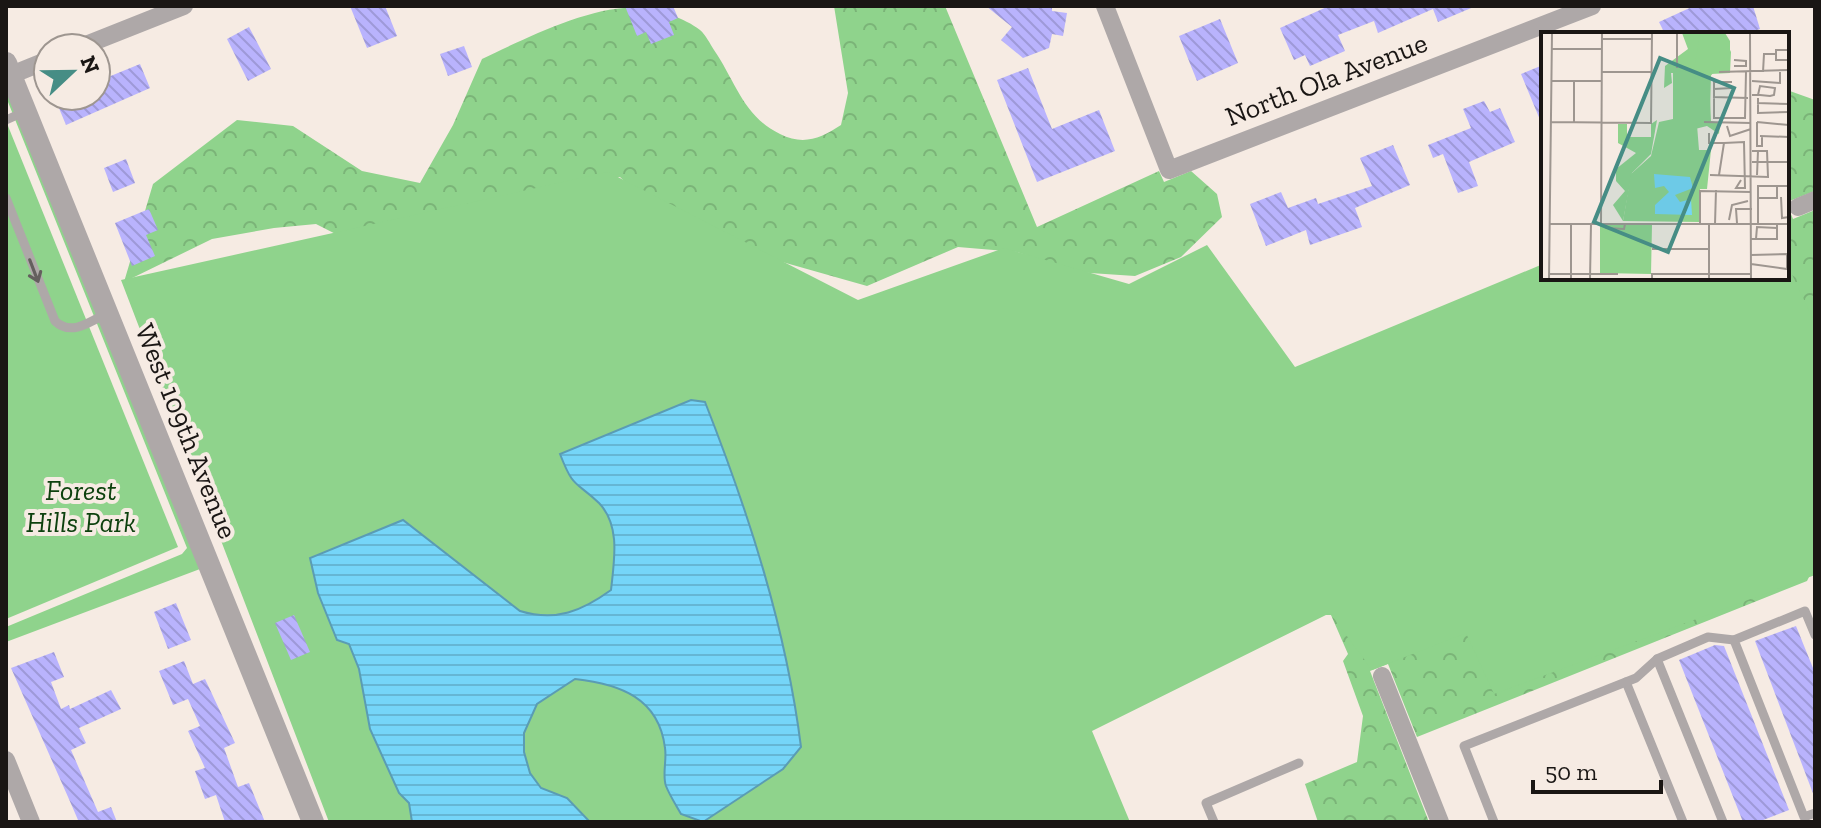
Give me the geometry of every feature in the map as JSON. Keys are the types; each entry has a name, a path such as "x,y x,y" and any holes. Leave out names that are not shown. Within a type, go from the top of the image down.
{"street":[{"path":"112,35 184,6"},
{"name":"North Ola Avenue","path":"1105,6 1169,170 1592,6"},
{"path":"8,69 32,64"},
{"name":"West 109th Avenue","path":"8,69 16,116 107,313 313,822"},
{"path":"1382,676 1440,822"},
{"path":"6,760 31,822"}],"lane":[{"path":"6,198 55,321 67,329 78,328 107,313"},
{"path":"1494,822 1464,746 1636,678 1657,659 1708,637 1734,640 1810,610 1815,635"},
{"path":"1734,640 1804,817 1815,813"},
{"path":"1657,659 1723,822"},
{"path":"1626,682 1683,822"},
{"path":"1214,822 1206,803 1299,763"}],"green space":[{"path":"834,6 945,6 1037,227 1159,171 1164,182 1191,171 1217,194 1222,217 1181,257 1135,276 1075,272 1017,252 958,247 867,286 740,250 662,218 620,177 572,183 373,253 316,224 212,239 124,282 153,184 237,120 293,126 362,171 420,183 453,125 482,59 558,25 600,12 620,8 646,9 687,22 706,37 741,97 767,127 789,138 805,140 819,137 841,125 848,93"},
{"path":"6,89 200,569 6,642 6,627 182,554 187,548 6,97"},
{"path":"1789,91 1815,100 1815,191 1789,201"},
{"name":"Forest Hills Park","path":"6,121 178,547 6,619"},
{"path":"608,172 858,300 1004,248 1129,284 1207,245 1295,367 1541,265 1541,280 1789,280 1789,268 1815,323 1815,575 1494,694 1466,633 1372,670 1330,613 1092,731 1130,822 329,822 121,280"},
{"path":"1789,210 1793,219 1815,210 1815,565 1807,581 1417,737 1388,664 1370,671 1429,822 1318,822 1305,784 1357,762 1363,716 1343,661 1348,654 1331,615 1287,615 1784,280 1789,280"}],"water":[{"path":"691,400 705,402 751,529 776,615 801,747 783,769 703,822 681,814 669,793 665,782 661,731 646,706 622,690 575,679 537,704 524,733 524,752 530,773 541,788 567,798 590,822 412,822 409,803 399,793 370,729 359,669 349,644 337,640 318,593 310,558 403,520 520,611 557,615 579,609 611,590 613,533 606,512 572,479 560,454"}],"building":[{"path":"350,6 385,6 397,36 367,48"},
{"path":"625,6 673,6 678,18 669,22 674,35 651,44 646,32 637,36"},
{"path":"986,6 1052,6 1052,11 1067,13 1063,36 1052,34 1049,48 1023,58 1001,40 1012,27"},
{"path":"1329,6 1476,6 1438,22 1433,9 1378,33 1374,21 1338,35 1345,51 1310,66 1305,55 1294,60 1280,28"},
{"path":"1694,6 1753,6 1760,29 1751,32 1664,32 1659,22"},
{"path":"1220,19 1238,63 1197,81 1179,36"},
{"path":"249,27 271,69 248,81 227,39"},
{"path":"464,46 472,67 448,76 440,54"},
{"path":"140,64 150,88 112,105 112,75"},
{"path":"1541,66 1541,122 1521,74"},
{"path":"1028,68 1052,129 1099,110 1115,151 1037,182 997,80"},
{"path":"1484,101 1490,112 1500,108 1515,142 1469,162 1478,186 1458,193 1443,154 1433,158 1428,145 1471,128 1463,109"},
{"path":"61,112 96,112 66,125"},
{"path":"1393,145 1410,185 1355,208 1362,227 1310,245 1306,230 1266,246 1250,204 1281,192 1288,208 1316,198 1318,204 1372,186 1360,158"},
{"path":"126,159 135,183 113,192 104,168"},
{"path":"149,209 158,230 146,235 155,256 132,266 115,223"},
{"path":"176,603 191,640 168,649 154,612"},
{"path":"294,615 310,652 291,660 275,623"},
{"path":"1796,626 1815,673 1814,796 1755,641"},
{"path":"1715,645 1724,646 1789,810 1758,822 1743,822 1679,660"},
{"path":"54,652 64,677 51,682 61,709 69,705 70,709 111,690 121,709 79,728 86,743 71,750 98,812 111,807 117,822 74,822 78,820 11,668"},
{"path":"184,661 193,684 205,679 235,743 224,748 238,787 249,783 265,822 225,822 216,795 205,799 195,771 205,768 188,731 200,726 188,699 173,705 159,671"}]}
